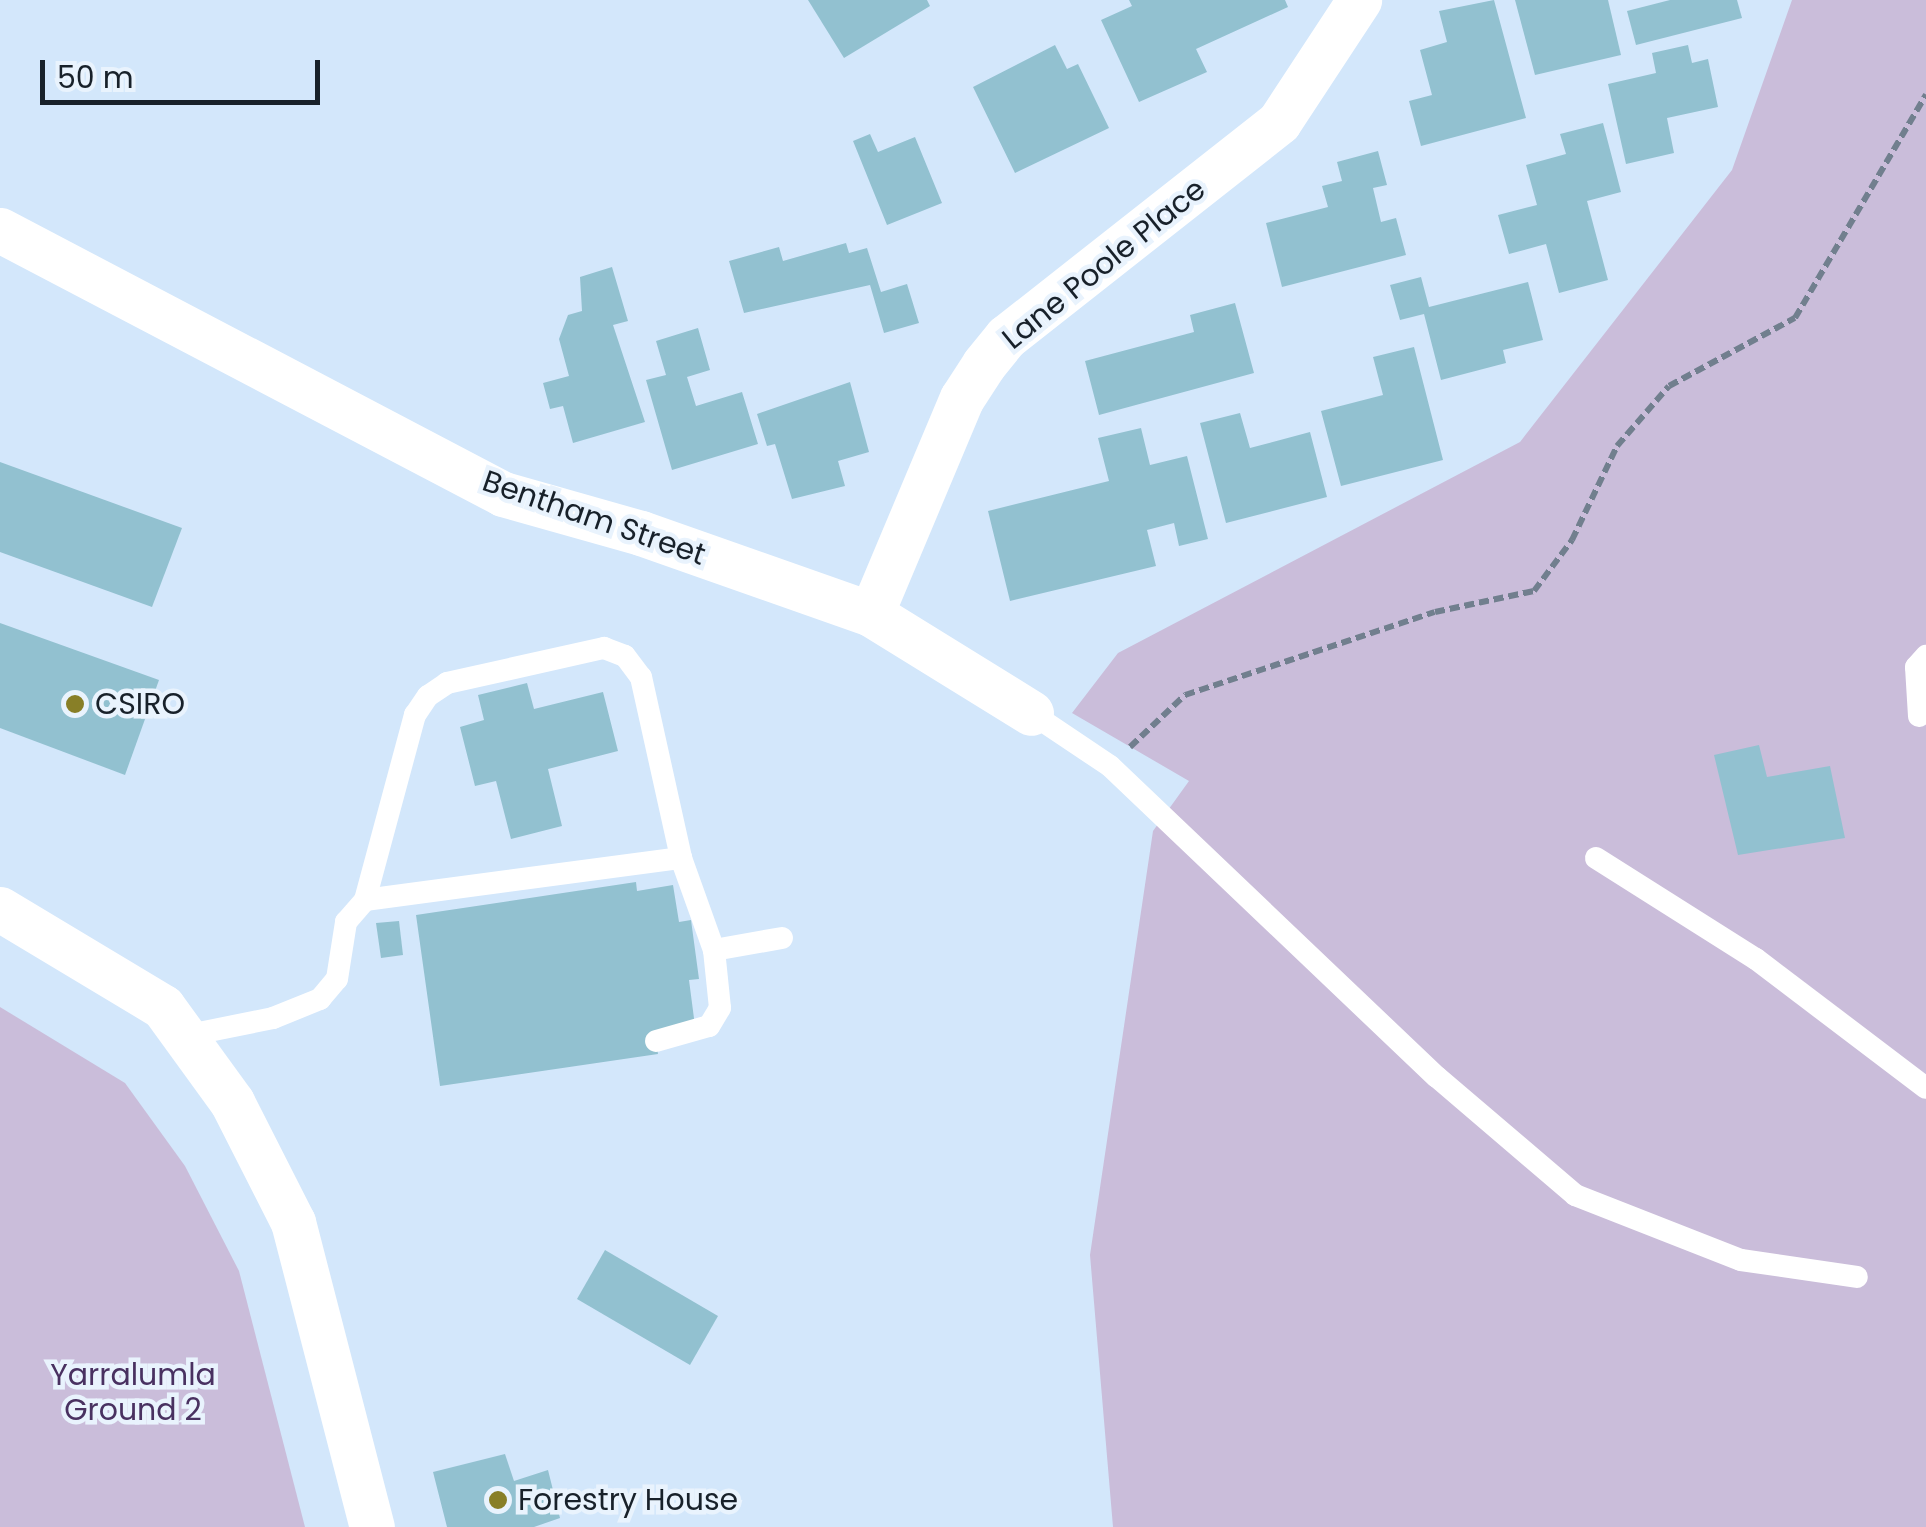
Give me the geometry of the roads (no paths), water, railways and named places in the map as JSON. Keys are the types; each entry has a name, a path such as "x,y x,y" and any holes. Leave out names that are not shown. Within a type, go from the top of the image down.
{"street":[{"name":"Lane Poole Place","path":"871,614 962,398 984,364 1006,337 1279,122 1359,0"},
{"name":"Bentham Street","path":"0,230 503,494 641,533 871,614 1031,713"},
{"path":"0,909 164,1007 232,1102 294,1222 372,1527"}],"lane":[{"path":"184,1036 272,1018 320,999 338,979 346,922 365,900 415,715 428,696 447,683 585,648 625,656 641,678 681,858 714,950 720,1008 709,1026 656,1042"},
{"path":"1922,720 1916,667 1926,656"},
{"path":"1031,713 1110,766 1437,1077 1576,1195 1741,1260 1857,1277"},
{"path":"365,900 681,858"},
{"path":"1596,858 1756,959 1926,1088"},
{"path":"714,950 782,938"}],"place":[{"name":"CSIRO","path":"75,704"},
{"name":"Forestry House","path":"498,1500"}],"park label":[{"name":"Yarralumla Ground 2","path":"133,1392"}]}
